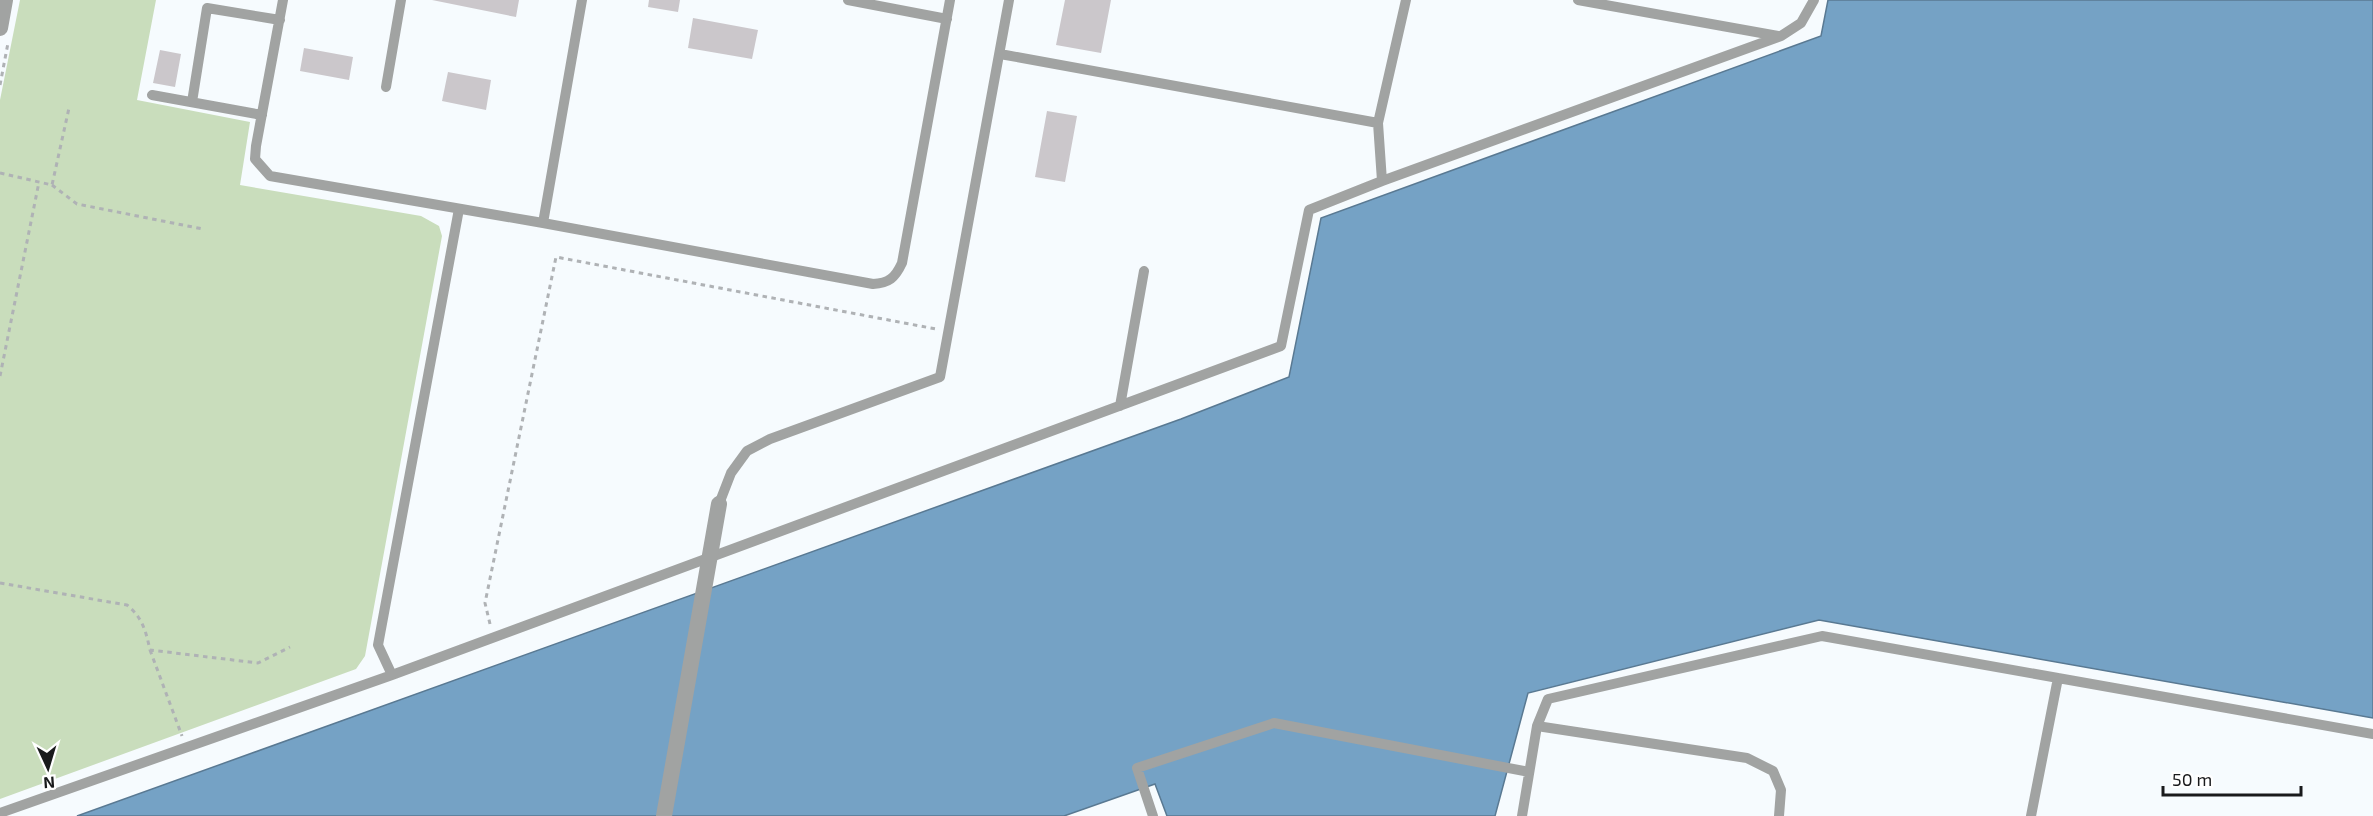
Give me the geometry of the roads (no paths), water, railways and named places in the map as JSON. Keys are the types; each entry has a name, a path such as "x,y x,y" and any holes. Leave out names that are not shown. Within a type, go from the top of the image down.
{"street":[{"path":"0,28 5,0"},
{"path":"664,816 719,504"}],"lane":[{"path":"227,12 229,0"},
{"path":"283,0 255,159 270,176 543,223 840,280 873,284 886,283 896,275 902,263 950,0"},
{"path":"387,87 401,0"},
{"path":"543,223 582,0"},
{"path":"848,0 947,19"},
{"path":"719,504 731,474 747,452 770,439 940,377 1009,0"},
{"path":"1382,181 1378,123 1406,0"},
{"path":"1578,0 1781,36"},
{"path":"0,813 392,675 1281,346 1309,210 1382,181 1781,36 1801,23 1814,0"},
{"path":"192,102 207,8 280,20"},
{"path":"1000,54 1378,123"},
{"path":"152,95 262,115"},
{"path":"392,675 378,645 459,209"},
{"path":"1120,406 1144,271"},
{"path":"1522,816 1537,726 1548,699 1822,636 2373,734"},
{"path":"2031,816 2058,678"},
{"path":"1153,816 1137,768 1275,723 1529,772"},
{"path":"1537,726 1747,758 1773,771 1781,790 1779,816"}],"water":[{"path":"1828,0 2373,0 2373,718 1819,620 1528,693 1495,816 1167,816 1155,784 1064,816 77,816 1181,419 1289,377 1321,218 1821,36"}]}
